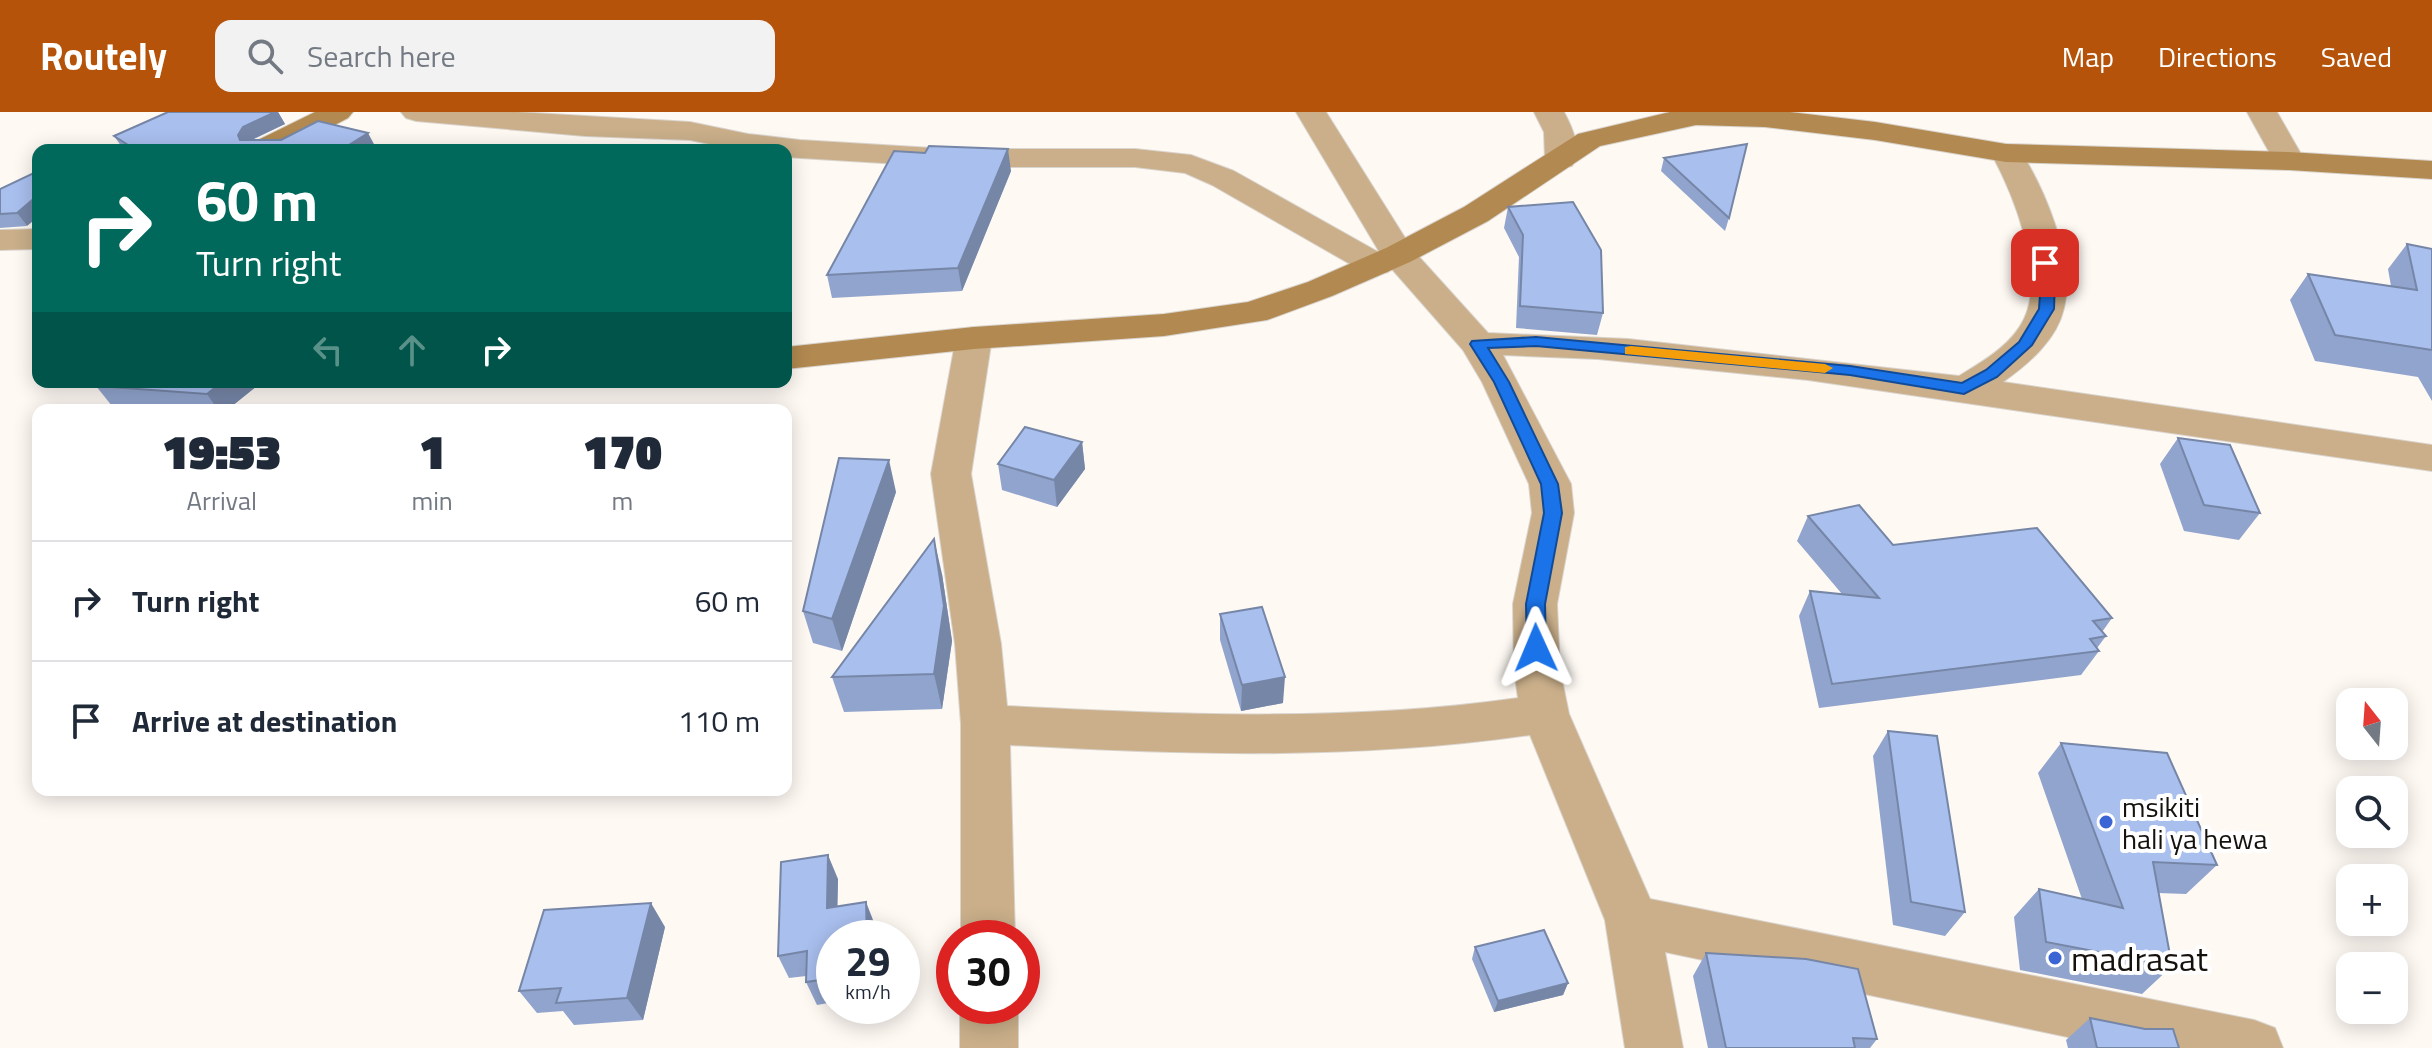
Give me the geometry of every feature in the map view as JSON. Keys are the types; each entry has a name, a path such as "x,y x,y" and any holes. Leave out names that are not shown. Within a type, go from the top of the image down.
{"street":[{"path":"275,144 338,112"},
{"path":"416,112 585,127 690,131 757,144"},
{"path":"1311,112 1387,260"},
{"path":"1549,112 1559,132 1561,159"},
{"path":"2262,112 2289,161"},
{"path":"792,357 974,338 1214,320 1254,312 1320,289 1387,260 1476,214 1589,140 1613,132 1696,116 1781,120 1875,131 2006,153 2289,161 2432,170"},
{"path":"792,148 949,158 1135,158 1191,164 1387,260 1478,344 1501,382 1550,484 1553,513 1535,604 1537,670 1545,714 1632,920 1654,1048"},
{"path":"1964,389 1992,374 2025,345 2047,309 2048,280 2032,199 2006,153"},
{"path":"0,240 32,239"},
{"path":"974,338 951,474 978,644 985,724 988,920"},
{"path":"1478,344 1536,342 1803,366 2432,458"},
{"path":"985,724 1154,734 1302,736 1472,725 1545,714"},
{"path":"1632,920 2254,1048"},
{"path":"989,1024 989,1048"}],"building":[{"path":"168,112 275,112 243,127 238,135 240,140 281,140 318,121 368,133 351,144 127,144 114,136"},
{"path":"1747,144 1729,218 1664,158"},
{"path":"929,146 1008,149 958,268 827,275 894,151 925,153"},
{"path":"32,174 32,200 17,213 0,214 0,189"},
{"path":"1573,202 1601,250 1603,313 1520,306 1523,235 1508,207"},
{"path":"2407,244 2432,249 2432,350 2335,335 2308,274 2417,290"},
{"path":"124,388 214,388 207,394"},
{"path":"1025,427 1082,442 1054,480 998,464"},
{"path":"2178,438 2230,445 2260,513 2204,505"},
{"path":"839,458 889,460 832,619 803,611"},
{"path":"1859,505 1893,545 2037,528 2112,618 2093,621 2106,636 2090,639 2099,651 1832,684 1810,591 1879,598 1808,516"},
{"path":"934,539 944,606 934,674 832,677"},
{"path":"1262,607 1285,677 1242,685 1220,614"},
{"path":"1888,731 1937,736 1965,912 1911,902"},
{"path":"2061,743 2167,753 2217,865 2153,862 2172,966 2046,942 2039,889 2123,908"},
{"path":"828,855 827,908 866,902 866,920 816,920 816,981 806,982 807,951 778,956 781,862"},
{"path":"651,903 627,998 556,1003 561,988 519,991 544,910"},
{"path":"1544,930 1568,983 1498,1001 1475,947"},
{"path":"1706,953 1806,959 1858,969 1877,1039 1853,1038 1855,1048 1726,1048"},
{"path":"2090,1018 2145,1029 2173,1029 2179,1048 2097,1048"}],"slow traffic":[{"path":"1631,350 1825,368"}],"place":[{"name":"msikiti hali ya hewa","path":"2106,822"},
{"name":"madrasat","path":"2055,958"}],"route":[{"path":"1536,648 1535,604 1553,513 1550,484 1501,382 1478,344 1536,342 1787,365 1850,371 1964,389 1992,374 2025,345 2047,309 2045,263"}]}
